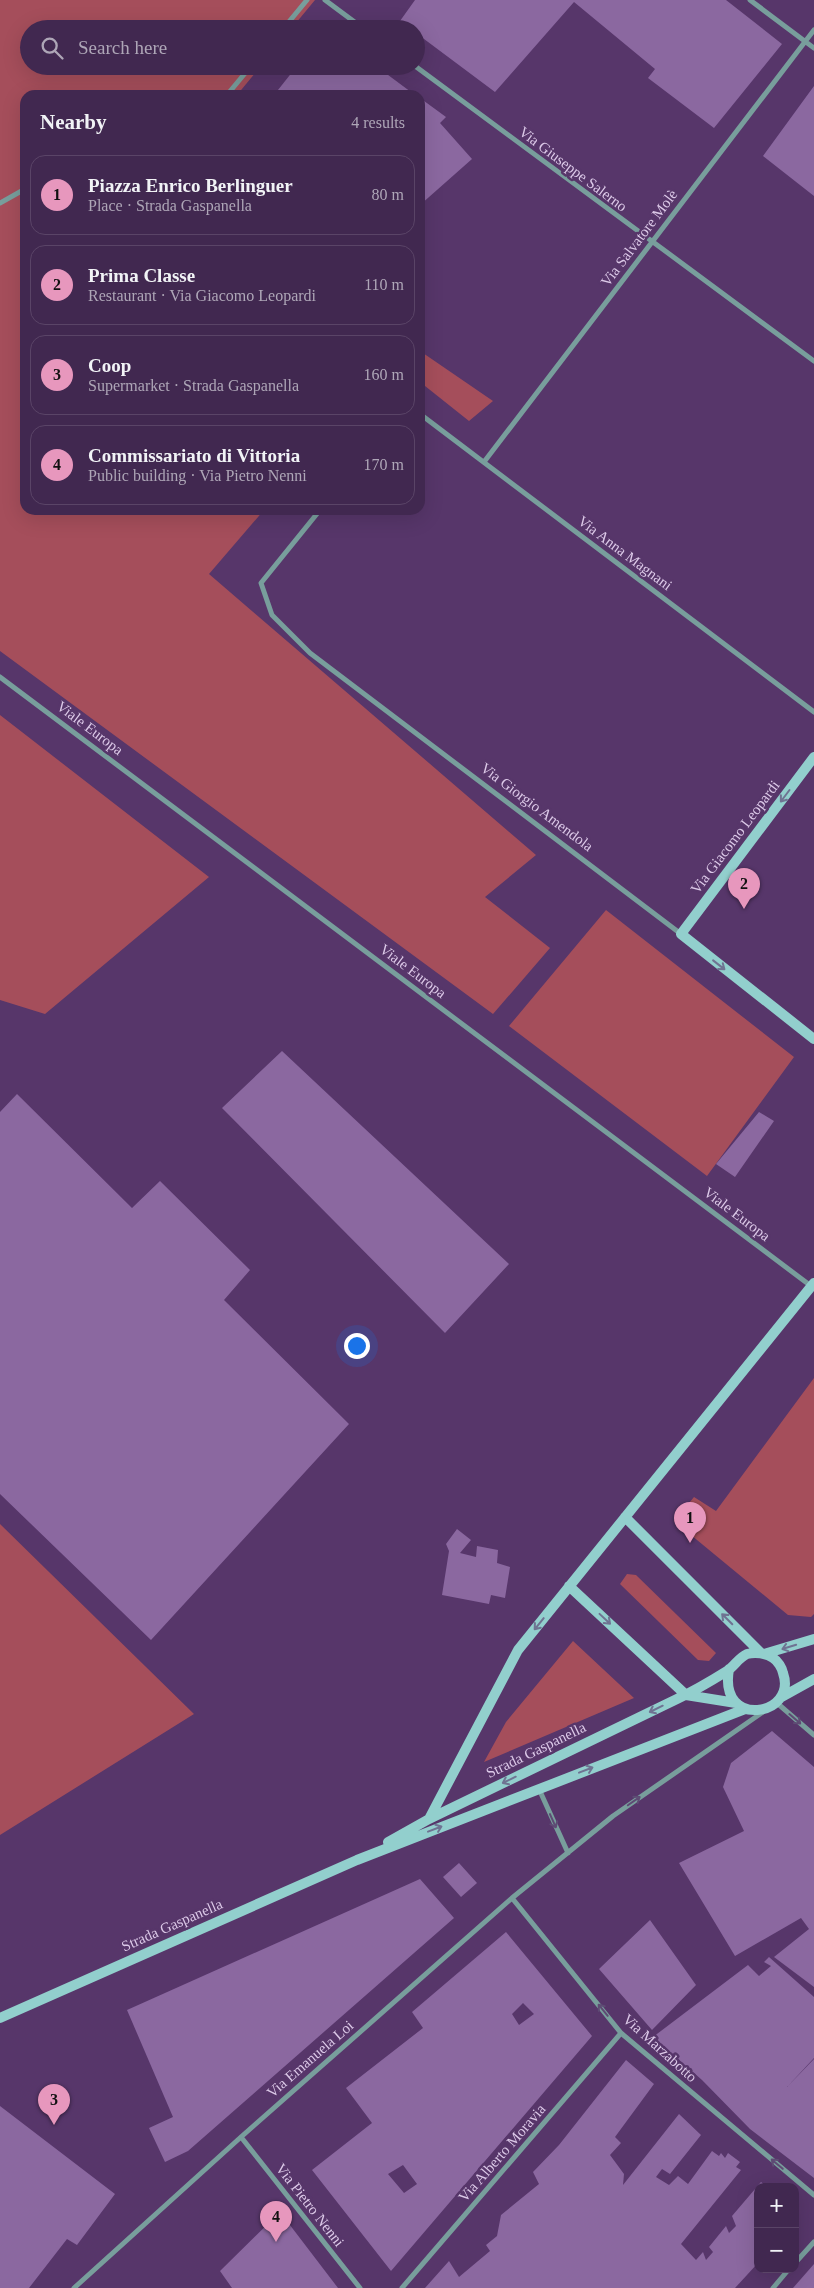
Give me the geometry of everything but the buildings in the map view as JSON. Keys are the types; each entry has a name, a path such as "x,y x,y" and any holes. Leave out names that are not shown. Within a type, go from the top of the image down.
{"street":[{"path":"290,20 307,0"},
{"path":"326,0 352,20"},
{"path":"750,0 814,48"},
{"name":"Via Salvatore Molè","path":"484,462 814,30"},
{"name":"Via Giuseppe Salerno","path":"425,73 814,361"},
{"path":"231,90 244,75"},
{"path":"0,203 20,192"},
{"name":"Via Anna Magnani","path":"425,418 814,712"},
{"name":"Via Giorgio Amendola","path":"316,515 261,583 272,615 310,653 681,934 814,1039"},
{"name":"Viale Europa","path":"0,677 813,1284"},
{"name":"Via Giacomo Leopardi","path":"681,934 814,757"},
{"path":"429,1819 518,1650 813,1284"},
{"path":"625,1518 763,1654 773,1658 782,1668 786,1680 784,1692 779,1700"},
{"path":"570,1586 686,1695 736,1703"},
{"path":"814,1639 763,1654 748,1654 737,1660 729,1669 727,1682 730,1695 736,1703 745,1709 756,1711 767,1709 814,1679"},
{"name":"Strada Gaspanella","path":"357,1860 429,1819 686,1695 729,1669"},
{"path":"779,1700 814,1735"},
{"name":"Strada Gaspanella","path":"0,2018 357,1860 745,1709"},
{"name":"Via Emanuela Loi","path":"74,2288 240,2136 512,1898 613,1816 767,1709"},
{"path":"539,1789 568,1853"},
{"name":"Via Marzabotto","path":"512,1898 622,2033 814,2195"},
{"name":"Via Alberto Moravia","path":"402,2288 622,2033"},
{"name":"Via Pietro Nenni","path":"240,2136 360,2288"},
{"path":"799,2259 814,2242"},
{"path":"773,2288 786,2273"}],"shaded area":[{"path":"0,0 315,0 298,20 20,20 20,75 254,75 241,90 20,90 20,515 260,515 209,574 536,855 485,897 550,948 493,1014 0,651"},
{"path":"425,354 493,401 469,421 425,386"},
{"path":"0,715 209,877 45,1014 0,1000"},
{"path":"606,910 794,1057 707,1176 509,1026"},
{"path":"814,1378 814,1614 811,1617 788,1615 674,1521 694,1497 716,1511"},
{"path":"0,1524 194,1714 0,1835"},
{"path":"627,1574 636,1575 716,1653 709,1661 698,1660 620,1584"},
{"path":"573,1641 634,1698 484,1762 506,1722"}],"place":[{"name":"Prima Classe","path":"744,909"},
{"name":"Piazza Enrico Berlinguer","path":"690,1543"},
{"name":"Coop","path":"54,2125"},
{"name":"Commissariato di Vittoria","path":"276,2242"}]}
